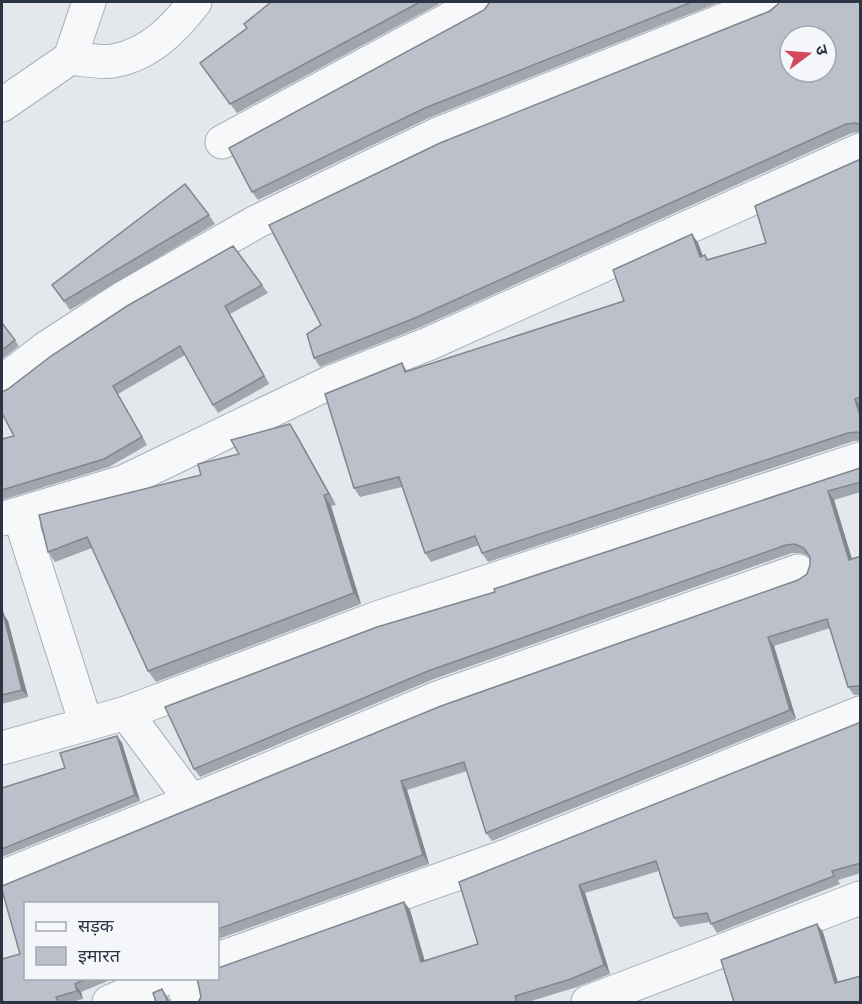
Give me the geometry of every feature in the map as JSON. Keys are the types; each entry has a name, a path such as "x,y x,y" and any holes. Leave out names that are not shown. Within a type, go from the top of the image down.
{"street":[{"path":"2,105 70,58 89,2"},
{"path":"70,58 112,61 144,50 174,28 195,2"},
{"path":"222,142 481,2"},
{"path":"2,382 46,348 123,298 256,222 438,134 769,2"},
{"path":"86,724 10,517 123,482 331,382 428,344 861,150"},
{"path":"2,748 126,713 376,618 861,459"},
{"path":"2,876 240,781 440,697 798,571"},
{"path":"126,713 190,800"},
{"path":"219,959 509,855 861,713"},
{"path":"588,1002 861,898"},
{"path":"109,1002 161,980"},
{"path":"182,980 189,1002"}],"building":[{"path":"271,2 420,2 230,104 200,63 247,28 244,24"},
{"path":"490,2 692,2 425,108 252,192 229,148 484,10"},
{"path":"779,2 861,2 861,125 846,124 415,318 314,358 307,334 321,325 269,225 440,143 770,11"},
{"path":"861,159 861,397 855,399 861,419 861,434 848,433 482,553 475,536 425,553 399,477 354,488 325,394 402,363 405,372 624,301 613,270 692,234 700,257 705,255 707,260 766,243 755,206"},
{"path":"185,184 209,215 64,301 52,285"},
{"path":"233,246 262,285 225,306 264,376 213,405 180,346 113,386 142,437 104,459 2,490 2,439 14,436 2,413 2,392 51,356 127,306"},
{"path":"2,323 15,340 2,350"},
{"path":"290,424 329,494 324,495 354,593 148,671 87,537 48,552 39,515 201,475 198,464 239,454 231,440"},
{"path":"861,468 861,482 828,491 849,560 861,556 861,687 848,687 827,619 768,637 790,710 486,833 464,762 401,781 423,855 219,929 219,902 24,902 24,980 84,980 75,984 77,991 56,997 58,1002 3,1002 2,959 20,954 2,886 441,706 798,580 807,574 810,557 804,548 795,544 786,545 428,671 194,769 165,707 377,627 495,592 494,589"},
{"path":"2,614 22,690 2,695"},
{"path":"861,722 861,863 832,871 834,876 711,924 707,913 674,918 656,861 579,885 604,965 571,979 515,996 517,1002 198,1002 201,997 197,980 219,980 219,968 404,902 421,962 478,944 459,882"},
{"path":"117,736 135,795 2,849 2,788 65,768 60,753"},
{"path":"817,924 835,983 861,976 861,1002 734,1002 721,960"},
{"path":"162,989 168,1002 156,1002 153,993"}]}
